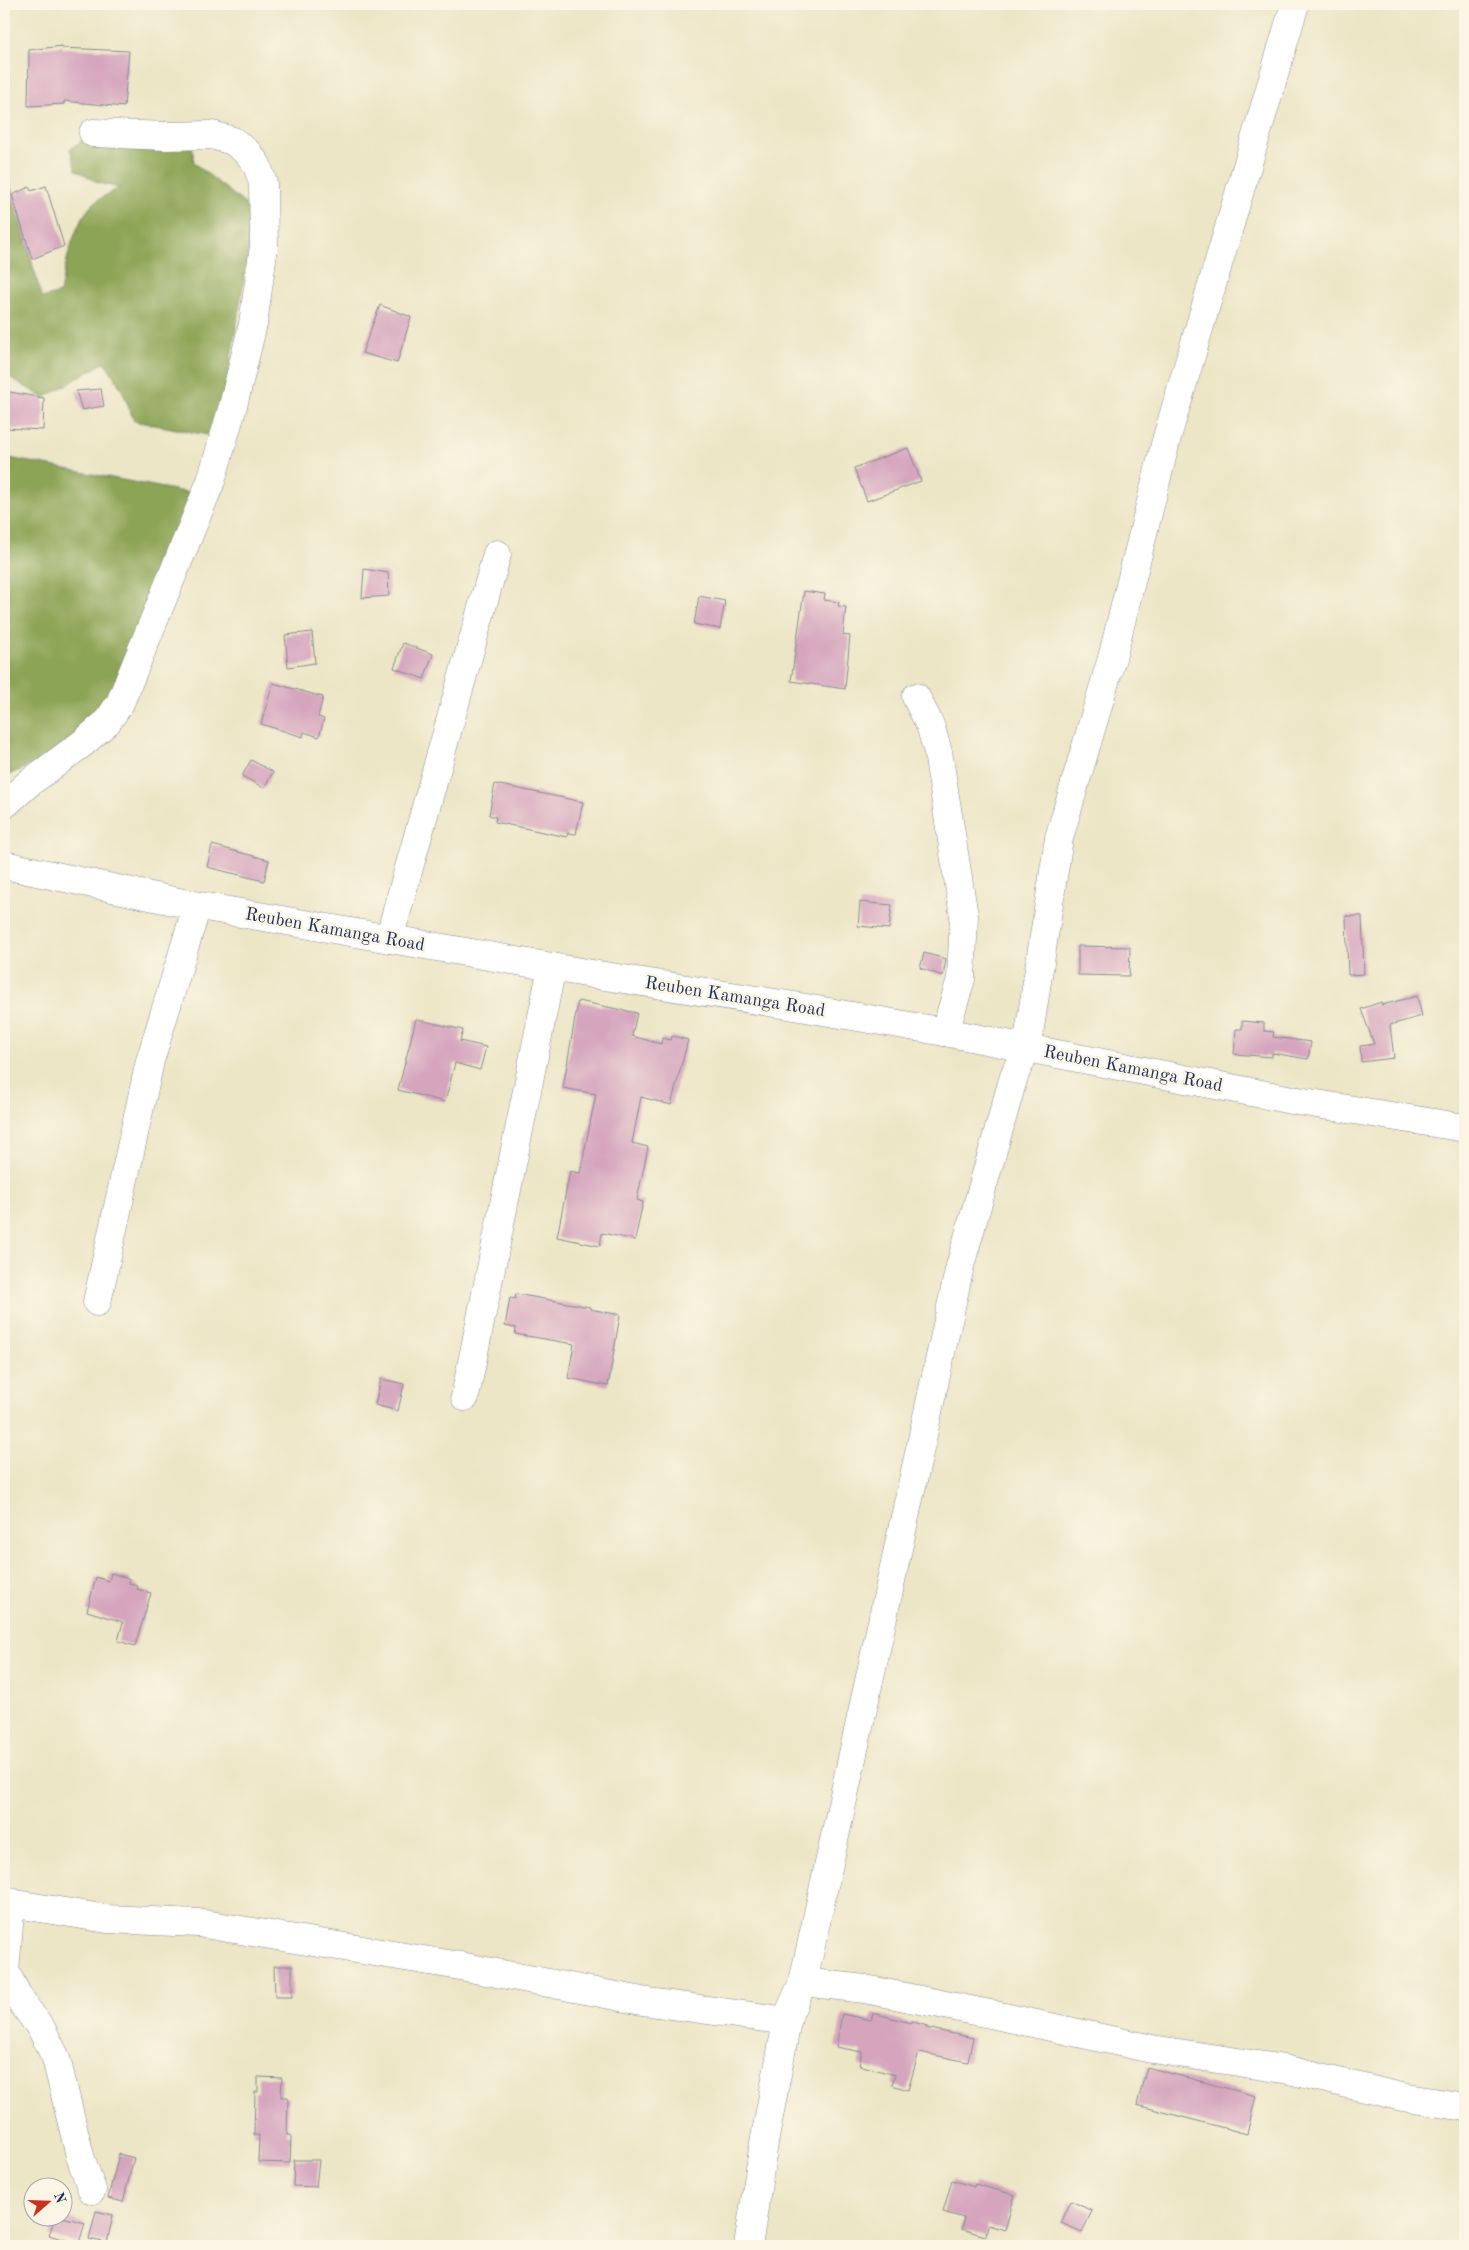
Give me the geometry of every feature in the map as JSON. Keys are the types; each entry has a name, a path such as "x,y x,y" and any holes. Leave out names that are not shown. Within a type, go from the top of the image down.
{"street":[{"path":"748,2246 764,2143 787,2021 803,1982 960,1266 1014,1076 1027,1048 1060,838 1112,658 1167,437 1295,4"},
{"path":"4,806 29,783 107,722 120,703 211,481 233,406 253,324 264,246 263,183 252,159 233,141 212,135 165,136 93,133"},
{"path":"389,939 497,554"},
{"path":"916,697 930,725 938,752 964,916 961,979 945,1032"},
{"name":"Reuben Kamanga Road","path":"4,865 197,906 945,1032 1292,1100 1465,1128"},
{"path":"96,1302 150,1061 197,906"},
{"path":"465,1397 552,967"},
{"path":"92,2190 80,2156 56,2058 41,2028 20,2000 5,1971 7,1902 107,1919 198,1923 460,1966 642,2001 787,2021"},
{"path":"803,1982 865,1989 1152,2049 1284,2069 1402,2097 1465,2107"}],"green space":[{"path":"93,133 192,143 194,163 255,212 218,437 134,421 122,390 105,362 44,398 4,374 4,163 42,298 60,293 71,246 85,213 92,205 119,188 99,183 76,170 70,149"},
{"path":"4,457 205,496 105,716 56,754 4,777"}],"building":[{"path":"62,46 62,48 129,51 124,107 64,101 64,104 28,106 29,50"},
{"path":"46,186 64,246 32,259 12,195 29,187 31,191"},
{"path":"380,305 411,317 397,363 362,353"},
{"path":"101,389 104,406 82,410 76,391"},
{"path":"4,391 44,398 43,430 4,428"},
{"path":"908,448 921,481 867,501 854,468"},
{"path":"364,569 388,573 389,596 362,598"},
{"path":"804,591 825,594 824,600 839,602 838,606 846,607 843,635 850,636 845,689 791,681"},
{"path":"699,596 725,601 720,629 694,624"},
{"path":"312,632 315,663 288,667 285,635"},
{"path":"403,643 433,654 424,679 394,668"},
{"path":"273,683 323,697 318,717 324,719 319,737 304,732 303,737 261,724"},
{"path":"251,760 273,772 264,788 242,776"},
{"path":"495,784 583,802 576,834 568,833 567,837 495,822 496,817 489,815"},
{"path":"212,845 269,860 264,881 207,867"},
{"path":"860,902 892,905 889,929 858,926"},
{"path":"1346,916 1362,916 1364,974 1348,975"},
{"path":"1078,946 1130,947 1129,976 1078,975"},
{"path":"924,953 946,959 943,976 920,968"},
{"path":"1417,996 1422,1016 1390,1025 1394,1058 1361,1062 1360,1046 1374,1044 1361,1009 1381,1002 1382,1005"},
{"path":"578,1001 637,1013 632,1036 661,1044 662,1038 671,1040 672,1036 688,1040 671,1105 641,1097 632,1143 648,1147 637,1200 643,1202 635,1240 602,1233 600,1246 557,1237 570,1171 580,1173 596,1094 563,1088"},
{"path":"416,1019 463,1030 460,1041 486,1047 480,1070 455,1063 445,1102 398,1090"},
{"path":"1242,1021 1264,1023 1264,1031 1274,1032 1273,1037 1311,1042 1308,1059 1272,1053 1272,1057 1234,1054 1236,1029 1242,1029"},
{"path":"516,1294 590,1307 590,1309 620,1315 608,1386 568,1378 574,1344 515,1334 516,1328 505,1326 510,1298 515,1299"},
{"path":"381,1379 404,1384 398,1411 375,1405"},
{"path":"111,1573 130,1579 129,1583 138,1586 137,1589 151,1593 135,1646 118,1641 123,1622 87,1611 96,1577 109,1581"},
{"path":"274,1966 292,1966 292,1997 275,1997"},
{"path":"873,2013 911,2023 911,2021 927,2026 926,2028 973,2038 968,2062 919,2052 908,2090 892,2085 895,2075 859,2065 862,2052 836,2047 842,2014 871,2020"},
{"path":"1147,2067 1256,2096 1247,2134 1137,2105"},
{"path":"258,2077 282,2078 281,2097 288,2097 287,2135 291,2135 290,2163 258,2162 259,2135 254,2135 255,2092 258,2092"},
{"path":"119,2154 134,2158 123,2202 108,2198"},
{"path":"294,2160 319,2160 316,2187 293,2186"},
{"path":"952,2180 974,2187 975,2184 1015,2195 1005,2230 988,2225 986,2236 961,2229 964,2218 943,2212"},
{"path":"1071,2201 1092,2211 1082,2232 1061,2223"},
{"path":"96,2211 113,2215 107,2243 89,2239"},
{"path":"72,2220 85,2223 79,2243 49,2235 51,2228 72,2228"}]}
